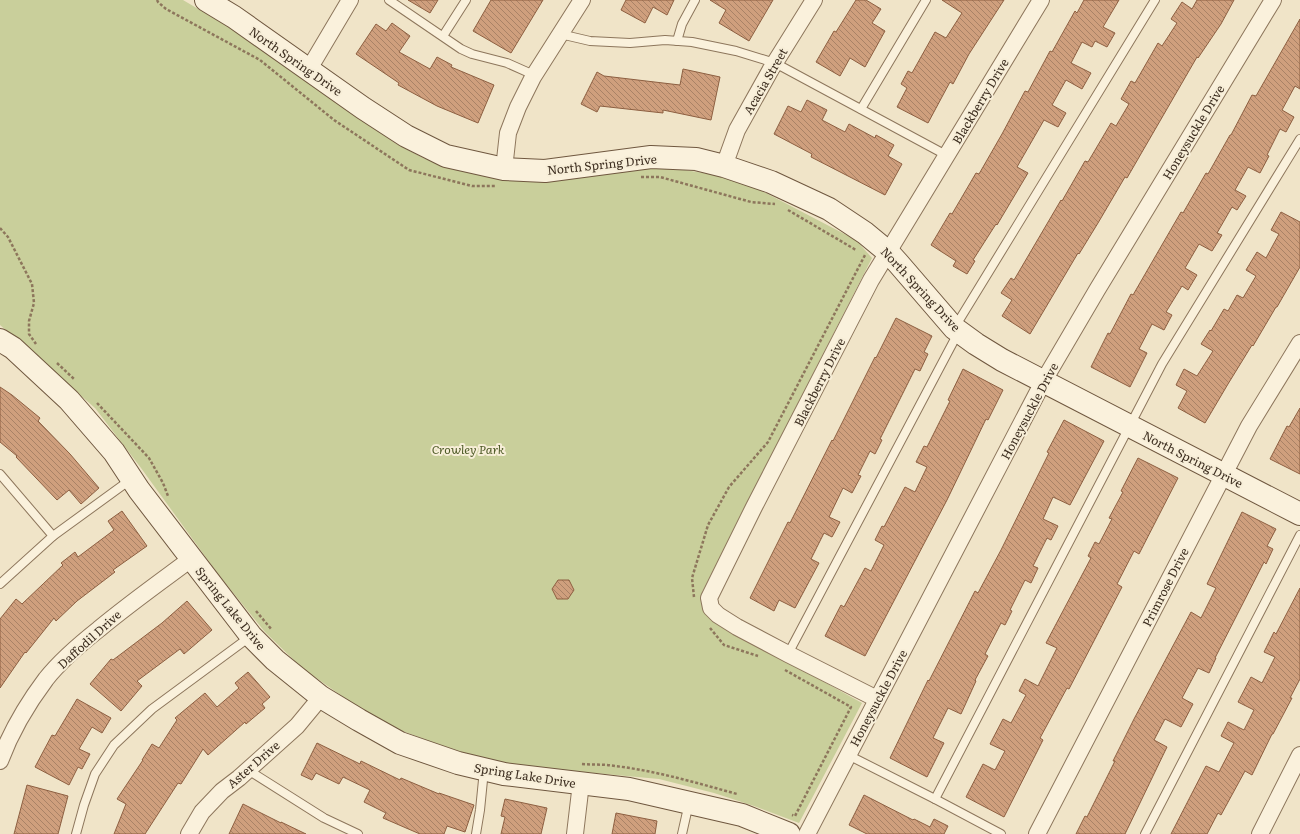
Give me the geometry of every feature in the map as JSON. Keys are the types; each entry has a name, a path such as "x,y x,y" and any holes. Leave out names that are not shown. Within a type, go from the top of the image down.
{"street":[{"name":"North Spring Drive","path":"206,0 234,17 363,108 406,136 446,156 500,178 651,157 696,159 724,166 771,182 829,210 865,233 888,252 911,276 957,330 976,344 1002,360 1300,514"},
{"path":"309,69 350,0"},
{"path":"500,178 508,133 518,107 534,75 582,0"},
{"name":"Acacia Street","path":"724,166 737,130 775,63 814,0"},
{"name":"Blackberry Drive","path":"877,699 788,654 718,615 711,608 709,598 872,280 946,155 1041,0"},
{"name":"Honeysuckle Drive","path":"807,834 1044,382 1101,284 1273,0"},
{"name":"Spring Lake Drive","path":"0,340 12,348 69,400 114,452 139,490 251,636 275,660 321,697 400,742 458,763 504,774 580,774 629,789 742,815 789,824"},
{"name":"Primrose Drive","path":"1036,834 1249,426 1300,343"},
{"name":"Daffodil Drive","path":"0,762 7,743 46,679 77,647 120,612 191,559"},
{"name":"Aster Drive","path":"189,834 202,812 222,791 297,726 321,697"},
{"path":"1260,834 1300,755"},
{"path":"576,834 580,774"}],"lane":[{"path":"389,0 461,49 472,54 507,64 534,75"},
{"path":"443,36 466,0"},
{"path":"677,41 682,24 695,0"},
{"path":"861,109 926,0"},
{"path":"788,654 957,330 1155,0"},
{"path":"560,34 590,41 630,43 665,40 692,42 736,51 775,63 946,155"},
{"path":"935,798 1162,364 1300,139"},
{"path":"0,474 53,536"},
{"path":"0,584 20,564 53,536 132,478"},
{"path":"1145,834 1300,534"},
{"path":"76,834 95,774 114,745 152,709 251,636"},
{"path":"848,755 935,798 1002,834"},
{"path":"476,834 484,769"},
{"path":"248,770 324,818 358,834"},
{"path":"682,834 689,802"}],"path":[{"path":"157,0 166,9 260,60 334,120 409,170 472,186 500,178"},
{"path":"636,178 660,177 751,202 778,204"},
{"path":"694,601 692,578 708,525 729,487 768,442 865,255 783,208"},
{"path":"0,228 8,237 32,284 34,303 29,321 29,334 38,347"},
{"path":"55,361 76,381"},
{"path":"92,398 149,458 163,483 168,498"},
{"path":"255,610 274,633"},
{"path":"710,627 724,645 759,656"},
{"path":"779,667 851,707 795,816 789,824"},
{"path":"580,774 614,766 694,782 738,794"}],"green space":[{"name":"Crowley Park","path":"0,0 183,0 227,26 395,143 423,158 455,169 673,168 715,175 756,188 856,240 872,258 702,592 718,623 862,703 799,823 714,793 659,779 497,764 429,741 379,722 302,668 265,632 218,574 141,468 95,408 0,325"}],"building":[{"path":"408,0 438,0 430,13"},
{"path":"491,0 543,0 511,53 473,31"},
{"path":"626,0 674,0 667,15 653,7 645,23 621,10"},
{"path":"710,0 773,0 749,41 719,23 726,10"},
{"path":"856,0 866,0 881,9 872,23 885,31 865,67 850,58 840,76 816,62 834,31 836,32"},
{"path":"942,0 1004,0 969,54 953,84 950,82 928,123 897,107 907,88 901,84 908,71 912,73 935,32 946,38 962,13"},
{"path":"1084,0 1119,0 1103,27 1115,33 1107,47 1095,41 1092,47 1082,42 1071,63 1091,73 1082,89 1066,80 1052,105 1066,113 1058,127 1044,120 1017,167 1028,173 997,225 996,224 973,260 975,261 967,274 953,266 956,261 931,245 950,213 952,214 976,173 979,174 1025,91 1028,92 1050,51 1052,52 1075,11 1077,13"},
{"path":"1197,0 1234,0 1221,24 1198,58 1197,57 1127,178 1125,177 1030,334 1002,316 1012,300 1001,293 1011,278 1014,280 1085,161 1088,162 1111,123 1116,126 1129,104 1121,99 1131,81 1135,83 1158,43 1162,46 1177,23 1171,19 1182,2 1192,9"},
{"path":"1300,19 1300,89 1295,86 1282,110 1294,117 1286,132 1280,129 1260,173 1248,167 1235,190 1246,196 1237,210 1232,207 1217,233 1222,235 1212,251 1199,244 1185,268 1197,275 1188,290 1182,286 1166,312 1172,315 1164,330 1152,324 1139,349 1147,353 1130,387 1091,367 1108,333 1110,334 1131,294 1133,295 1181,212 1183,213 1206,173 1208,174 1252,95 1256,96"},
{"path":"392,23 410,36 399,52 430,69 437,57 452,65 451,67 494,85 478,123 437,106 398,85 399,83 356,54 376,24 386,31"},
{"path":"683,69 720,77 711,120 663,110 663,113 600,106 597,112 581,104 597,72 604,76 680,85"},
{"path":"807,100 827,110 822,120 845,132 849,124 875,138 876,135 894,145 888,156 902,164 885,195 811,157 812,154 774,134 788,106 801,112"},
{"path":"1281,212 1300,222 1300,267 1205,423 1178,408 1187,391 1176,385 1184,369 1197,376 1213,351 1201,344 1210,330 1211,331 1224,309 1228,311 1237,295 1243,298 1256,276 1246,270 1257,252 1266,258 1279,234 1271,230"},
{"path":"896,318 932,336 924,352 928,354 920,371 915,369 880,439 882,440 875,454 870,451 858,475 861,476 852,493 843,488 829,517 840,522 832,537 824,533 811,559 819,563 795,608 779,600 774,611 750,598 788,522 790,523"},
{"path":"963,369 1003,390 988,420 986,419 947,500 865,656 825,636 841,605 844,607 865,568 871,571 884,545 875,540 882,526 884,527 905,487 915,492 927,467 916,462 924,446 927,447 950,401 948,400"},
{"path":"0,387 40,418 38,421 70,454 99,488 81,504 69,490 57,500 16,457 17,456 0,442"},
{"path":"1300,408 1300,474 1270,459 1287,426 1289,427"},
{"path":"1064,420 1104,441 1070,505 1053,497 1043,519 1058,526 1051,540 1047,538 1033,566 1038,568 1031,583 1025,580 1010,610 1012,611 1005,625 1001,623 985,654 988,656 975,680 976,681 961,714 948,708 933,738 944,743 927,777 890,758 928,680 929,681 975,591 978,593 1001,550 1049,453 1047,452"},
{"path":"1138,458 1178,478 1139,554 1134,551 1117,584 1122,587 1069,689 1067,688 1040,738 1043,740 1004,817 966,797 983,764 995,770 1005,751 990,744 1003,719 1011,723 1026,695 1019,691 1025,679 1038,686 1057,648 1046,643 1091,558 1088,556 1095,542 1099,544 1112,519 1109,518 1123,492 1121,491"},
{"path":"122,511 147,546 113,570 115,572 77,601 56,621 54,618 26,653 25,652 0,688 0,619 16,599 22,604 63,565 61,563 75,552 78,557 114,530 108,521"},
{"path":"1242,512 1276,529 1267,546 1273,549 1266,564 1264,562 1215,658 1209,673 1198,668 1182,698 1193,704 1181,727 1165,719 1154,740 1167,747 1125,834 1076,834 1085,816 1087,817 1134,719 1191,612 1201,618 1216,588 1207,584"},
{"path":"558,580 569,580 574,590 568,599 557,599 552,589"},
{"path":"1300,588 1300,679 1290,698 1292,698 1252,775 1245,771 1221,815 1218,813 1207,834 1171,834 1206,766 1219,772 1234,743 1221,736 1228,722 1244,730 1254,710 1238,702 1251,677 1262,683 1275,657 1264,652 1274,632 1276,634"},
{"path":"187,601 212,630 184,654 180,649 137,681 142,686 121,711 90,684 111,659 113,660 162,623"},
{"path":"248,672 270,697 262,704 265,708 246,724 245,722 208,755 203,749 181,784 178,783 145,834 114,834 126,804 117,799 152,744 159,748 177,720 175,718 205,693 217,707 239,688 235,683"},
{"path":"77,699 111,718 102,733 92,727 79,749 90,754 82,769 78,767 69,785 35,767 52,735 55,736"},
{"path":"317,743 360,764 361,761 400,780 401,778 439,794 474,805 465,832 447,826 444,834 420,834 383,818 386,813 364,802 370,790 343,777 339,784 316,773 312,780 301,775"},
{"path":"27,785 68,796 58,834 14,834"},
{"path":"864,795 930,827 934,819 948,826 944,834 867,834 849,825"},
{"path":"505,799 547,808 541,834 501,834 505,817 501,816"},
{"path":"243,804 281,823 306,834 229,834"},
{"path":"616,813 657,821 655,834 612,834"}]}
